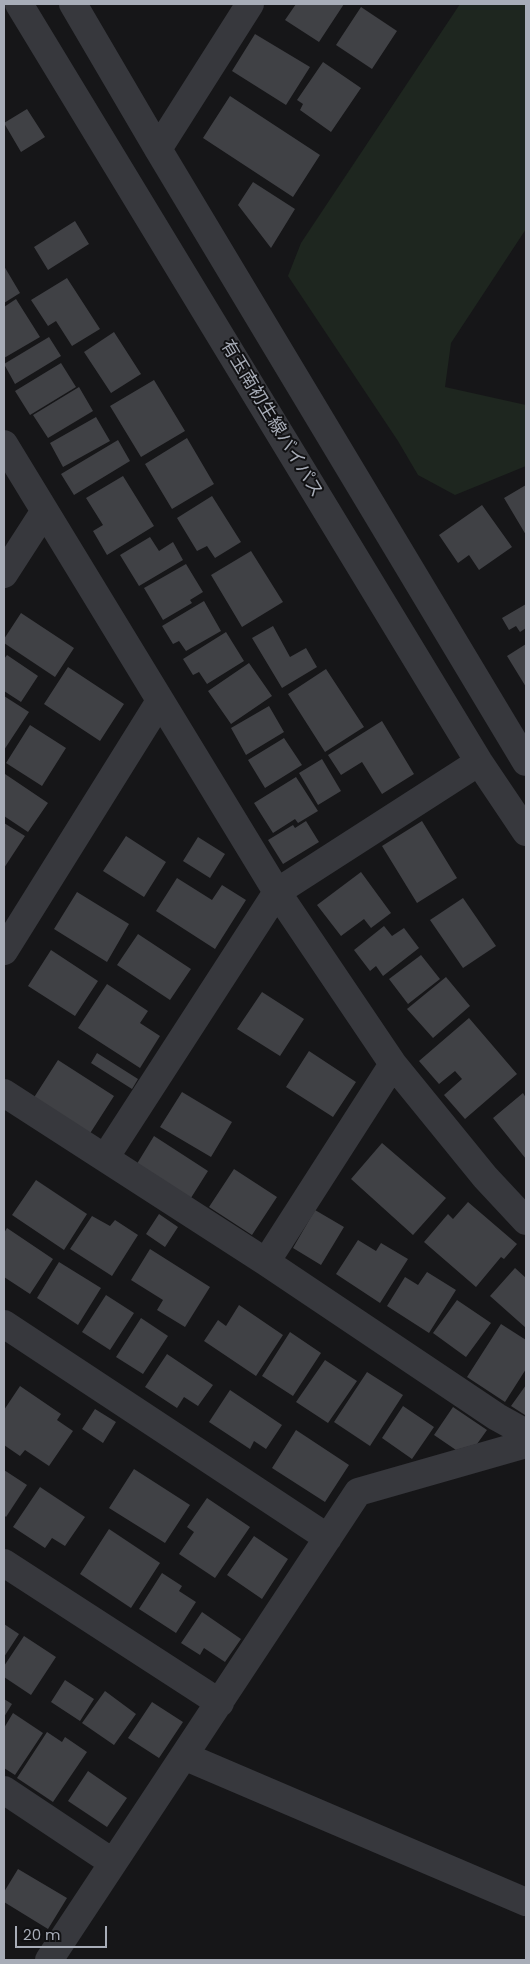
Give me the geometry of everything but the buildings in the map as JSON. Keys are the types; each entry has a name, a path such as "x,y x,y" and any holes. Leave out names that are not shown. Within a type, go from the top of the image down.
{"street":[{"name":"有玉南初生線バイパス","path":"19,4 479,762 526,832"},
{"path":"73,4 158,149 523,750"},
{"path":"158,149 250,4"},
{"path":"4,444 277,892 393,1064 485,1177 526,1221"},
{"path":"4,574 44,512"},
{"path":"4,951 160,701"},
{"path":"104,1158 277,892 479,762"},
{"path":"266,1262 393,1064"},
{"path":"4,1093 266,1262 497,1417 526,1433"},
{"path":"4,1324 328,1538"},
{"path":"49,1960 358,1492 526,1444"},
{"path":"4,1563 220,1703"},
{"path":"184,1756 526,1902"},
{"path":"4,1790 112,1862"}],"shaded area":[{"path":"460,4 526,4 526,229 451,343 445,387 526,405 526,466 455,495 418,475 398,441 288,276 301,243"}]}
